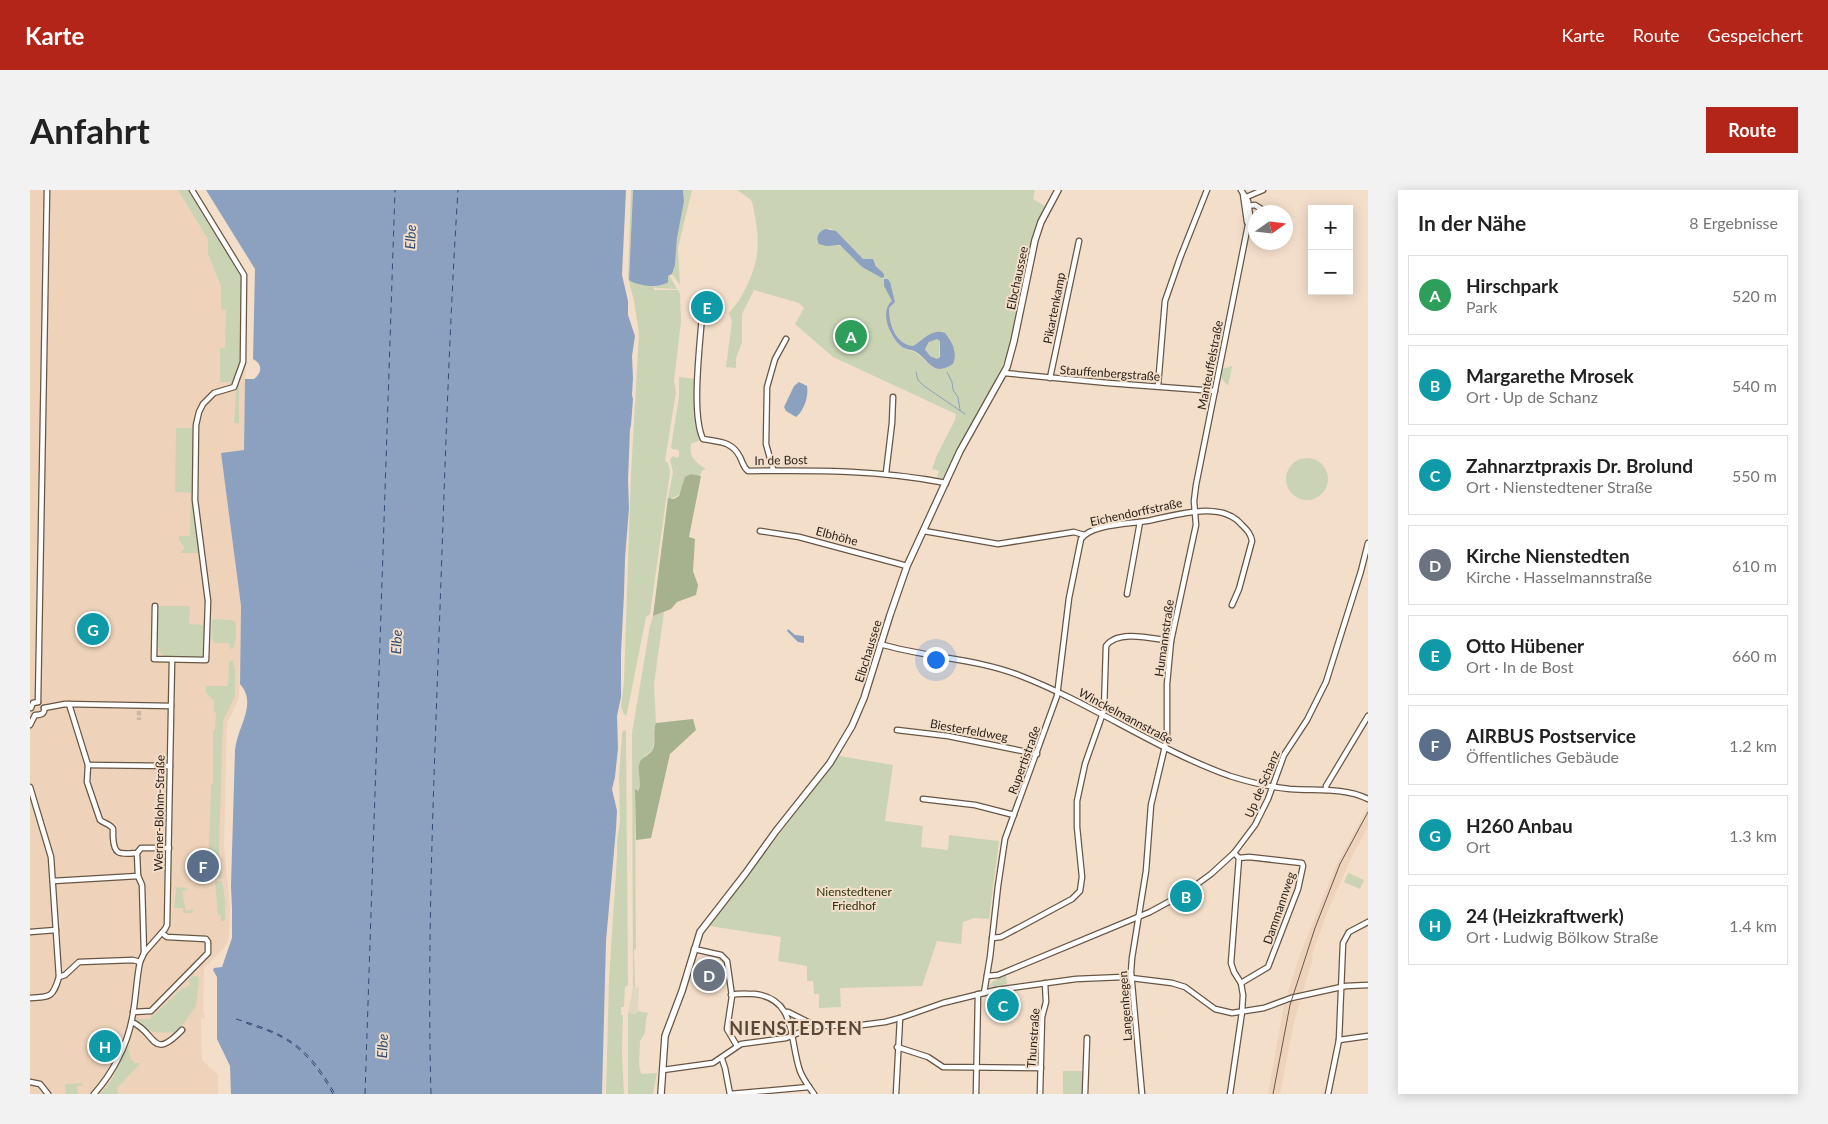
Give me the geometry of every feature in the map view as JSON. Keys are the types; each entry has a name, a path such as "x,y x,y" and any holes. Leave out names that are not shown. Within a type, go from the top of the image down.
{"main road":[{"name":"Elbchaussee","path":"661,1094 665,1036 682,991 698,934 838,752 860,706 907,566 969,434 1004,373 1014,341 1035,240 1044,215 1058,190"}],"street":[{"path":"38,702 47,190"},
{"path":"155,606 154,660 206,660 208,601 195,500 196,426 203,404 214,393 234,387 243,362 244,275 192,190"},
{"path":"1158,386 1165,301 1207,190"},
{"path":"1244,195 1263,190"},
{"name":"Manteuffelstraße","path":"1194,510 1197,481 1250,215 1244,195"},
{"name":"Pikartenkamp","path":"1050,378 1071,270 1079,242"},
{"name":"In de Bost","path":"705,310 702,316 697,416 699,431 703,439 730,445 737,452 744,467 748,470 825,470 886,473 946,483"},
{"path":"773,469 766,444 767,387 775,359 786,339"},
{"name":"Stauffenbergstraße","path":"1004,373 1215,391"},
{"path":"886,473 893,397"},
{"name":"Eichendorffstraße","path":"924,531 998,544 1074,532 1084,535 1096,528 1140,522 1194,510 1232,516 1240,522 1250,535 1252,541 1232,605"},
{"name":"Humannstraße","path":"1140,917 1152,805 1168,731 1167,684 1171,642 1195,529 1196,516 1194,510"},
{"path":"1127,594 1140,522"},
{"name":"Elbhöhe","path":"760,531 800,537 907,566"},
{"name":"Rupertistraße","path":"976,1094 981,994 987,976 1002,854 1005,840 1058,691 1071,585 1078,549 1084,535"},
{"name":"Up de Schanz","path":"987,976 998,975 1140,917 1185,893 1234,853 1258,820 1273,787 1284,755 1307,720 1326,682 1361,573 1368,542"},
{"path":"992,938 1001,937 1020,928 1072,899 1080,891 1082,877 1077,827 1077,801 1085,764 1102,713 1105,695 1105,650 1108,642 1126,636 1171,642"},
{"name":"Winckelmannstraße","path":"880,644 912,652 1000,668 1058,691 1165,748 1229,775 1273,787 1340,790 1366,798"},
{"name":"Werner-Blohm-Straße","path":"162,932 168,920 172,660"},
{"path":"38,702 44,708"},
{"path":"35,715 31,708 33,703 38,702"},
{"path":"44,708 69,704 171,706"},
{"path":"69,704 88,765 87,782 100,820 113,829 116,851 121,854 137,853"},
{"path":"139,705 139,711"},
{"path":"35,715 41,715 44,708"},
{"path":"30,724 35,715"},
{"path":"1326,790 1326,786 1368,716"},
{"name":"Biesterfeldweg","path":"897,730 948,736 1037,754"},
{"path":"88,765 170,766"},
{"path":"30,787 50,851 59,977 56,990 47,998 30,998"},
{"path":"923,799 975,805 1014,815"},
{"path":"144,953 141,881 138,876 137,853 141,848 169,848"},
{"path":"1230,1094 1242,1012 1243,989 1242,983 1234,972 1231,963 1239,858 1234,853"},
{"name":"Dammannweg","path":"1239,858 1249,857 1302,863 1303,866 1298,889 1268,967 1242,983"},
{"path":"53,881 138,876"},
{"name":"Langenhegen","path":"1140,917 1132,958 1132,978 1142,1094"},
{"path":"1328,1094 1339,1040 1342,949 1345,937 1354,928 1368,922"},
{"path":"30,932 56,930"},
{"path":"94,1094 116,1061 132,1022 133,1012 140,962 144,953 162,932 167,937 206,939 208,942 208,953 151,1011 133,1012"},
{"path":"694,950 718,954 726,959 731,995 727,1029 737,1046"},
{"path":"59,977 65,975 79,962 133,960 140,962"},
{"path":"663,1070 709,1064 722,1059 737,1046 791,1037 816,1026 862,1025 900,1018 943,1003 1006,988 1044,983 1100,977 1132,978 1180,985 1215,1009 1232,1013 1264,1008 1287,1000 1354,985 1368,985"},
{"name":"Thunstraße","path":"1040,1094 1042,1017 1046,1002 1044,983"},
{"path":"731,995 744,994 769,997 785,1012 800,1072 814,1094"},
{"path":"785,1012 816,1026"},
{"path":"896,1094 900,1018"},
{"path":"132,1022 156,1044 169,1043 182,1030"},
{"path":"1339,1040 1368,1036"},
{"path":"1085,1094 1087,1038"},
{"path":"897,1048 931,1058 943,1067 1041,1068"},
{"path":"722,1059 726,1068 730,1094 809,1087"},
{"path":"30,1082 40,1084 48,1094"}],"shaded area":[{"path":"30,190 195,190 247,274 244,450 221,453 241,606 239,698 227,721 224,846 230,908 229,934 224,948 204,968 203,1010 205,1018 201,1019 202,1060 218,1075 218,1094 30,1094"},
{"path":"1368,807 1368,827 1353,854 1329,908 1312,954 1313,958 1302,994 1298,994 1296,1002 1300,1001 1280,1094 1268,1094 1284,1005 1289,1004 1291,995 1287,995 1299,957 1336,866"},
{"path":"633,987 639,988 638,1014 628,1013"}],"green space":[{"path":"178,190 190,190 242,275 241,355 236,381 230,385 230,382 220,382 220,348 225,348 226,310 221,309 221,286 208,254 208,239"},
{"path":"631,190 633,190 629,277 637,284 654,286 654,290 678,290 680,294 681,321 674,381 676,392 665,461 668,463 670,472 650,614 646,617 625,723 626,716 621,707 624,681 631,474 639,333 628,278"},
{"path":"683,190 692,190 678,248 680,285 672,274 675,265 677,238 684,198"},
{"path":"737,190 1035,190 1033,199 1045,206 1032,236 1036,237 1022,301 1018,301 1008,354 946,483 936,481 939,471 932,469 956,414 833,357 795,324 804,308 799,303 754,290 742,314 742,342 736,358 736,368 726,367 732,321 729,313 740,299 748,284 756,262 757,229 750,199","holes":["830,228 863,259 873,259 883,278 862,267 843,247 817,241 821,231","891,287 895,302 889,308 889,314 897,337 913,346 934,332 948,336 952,344 948,367 940,369 933,367 915,352 905,349 890,333 888,306 892,301"]},
{"path":"669,275 677,289 655,288 655,286 665,284"},
{"path":"932,340 940,340 939,358 937,359 930,356 925,348"},
{"path":"1232,366 1228,386 1222,379 1222,369"},
{"path":"239,374 239,423 234,423 236,391"},
{"path":"679,377 696,379 695,426 700,440 691,444 691,452 696,461 706,469 699,476 691,474 685,487 679,494 668,498 673,472 670,460 673,456 677,458 679,456 679,450 672,449 671,447 679,397"},
{"path":"176,428 194,428 193,500 200,553 179,553 185,548 179,540 179,536 190,536 191,493 175,492"},
{"path":"1307,458 1322,464 1328,479 1322,494 1307,500 1292,494 1286,479 1292,464"},
{"path":"691,474 701,476 689,537 695,539 693,571 698,585 696,595 677,602 671,609 653,616 668,498 674,499 679,496 685,477"},
{"path":"157,606 190,606 189,624 205,625 204,651 202,656 197,658 166,657 160,653 157,642"},
{"path":"664,612 654,684 656,723 654,742 652,751 644,756 639,770 641,778 638,791 635,790 636,949 634,950 635,987 633,987 632,733 650,626 653,616"},
{"path":"212,620 232,620 236,623 236,639 233,648 230,649 229,643 215,643 212,639"},
{"path":"233,660 235,696 223,721 219,852 222,878 215,880 215,875 208,875 211,785 213,784 213,730 215,730 216,712 214,712 214,701 206,692 206,686 228,686 229,661"},
{"path":"693,719 696,730 670,754 651,838 636,840 635,789 638,791 640,784 639,765 641,760 652,751 656,723"},
{"path":"626,730 628,985 625,987 624,1007 621,1007 621,1015 623,1015 624,1094 606,1094 609,980 617,842 620,821 619,777 622,734"},
{"name":"Nienstedtener Friedhof","path":"839,756 893,765 885,821 923,826 921,847 948,850 949,835 999,841 989,919 974,918 963,922 961,944 937,941 922,986 840,988 841,1007 819,1008 819,994 814,994 813,981 807,981 807,966 778,961 781,937 709,926"},
{"path":"1348,873 1364,880 1360,889 1344,882"},
{"path":"216,881 222,881 225,900 225,921 221,921 221,915 218,915"},
{"path":"174,887 187,888 188,890 182,891 186,911 194,909 192,913 183,913 183,908 174,908 176,890"},
{"path":"1006,975 1007,984 988,987 992,982"},
{"path":"192,976 198,977 199,980 196,1006 177,1033 150,1030 136,1020 138,1015 138,1019 151,1019 151,1014 153,1016 180,990 190,985 188,981"},
{"path":"638,1011 648,1013 645,1033 640,1041 639,1064 641,1074 657,1073 653,1094 628,1094 628,1013 637,1014"},
{"path":"128,1046 130,1047 128,1048 131,1059 135,1063 141,1063 117,1088 118,1094 100,1094 111,1081"},
{"path":"1063,1071 1084,1071 1083,1094 1063,1094"},
{"path":"82,1083 82,1086 77,1086 78,1094 66,1094 65,1084"}],"water":[{"name":"Elbe","path":"206,190 626,190 622,275 628,301 628,315 635,336 632,356 633,399 630,429 629,508 625,558 621,697 617,716 618,748 612,789 617,811 606,941 602,1094 231,1094 230,1066 217,1039 217,977 213,970 214,968 222,967 232,938 231,886 235,750 247,708 247,700 240,684 241,606 221,453 244,450 245,379 254,379 259,374 260,366 253,359 255,269"},
{"path":"633,190 683,190 684,201 677,238 675,265 672,274 668,276 668,282 664,284 648,286 629,280"},
{"path":"826,229 836,231 863,259 873,259 876,266 884,274 884,277 882,278 862,267 840,245 826,246 819,244 818,235"},
{"path":"884,279 888,279 895,302 889,308 890,320 897,337 913,346 932,333 945,333 954,347 955,356 953,364 946,368 936,368 916,352 903,347 897,342 893,337 886,317 888,305 892,301 884,286","holes":["937,339 940,341 940,357 937,359 930,356 925,349 929,342"]},
{"path":"799,382 807,386 807,394 804,407 796,417 786,411 784,407 794,386"},
{"path":"788,629 795,635 804,636 804,643 798,642 787,631"}],"waterway":[{"path":"916,372 918,380 924,386 965,414"},
{"path":"947,372 952,382 953,390 958,397 960,410"}],"ferry route":[{"path":"365,1094 395,190"},
{"path":"431,1094 430,932 433,824 449,367 458,190"},
{"path":"236,1019 270,1030 295,1044 315,1064 335,1094"},
{"path":"246,1023 270,1031 291,1043 318,1070 333,1094"}],"tunnel":[{"path":"139,711 139,720"}],"tram line":[{"path":"1273,1094 1290,1005 1315,928 1340,864 1368,812"}],"place":[{"name":"Otto Hübener","path":"707,307"},
{"name":"Hirschpark","path":"851,336"},
{"name":"H260 Anbau","path":"93,629"},
{"name":"AIRBUS Postservice","path":"203,866"},
{"name":"Margarethe Mrosek","path":"1186,896"},
{"name":"Kirche Nienstedten","path":"709,975"},
{"name":"Zahnarztpraxis Dr. Brolund","path":"1003,1005"},
{"name":"24 (Heizkraftwerk)","path":"105,1046"}],"district":[{"name":"NIENSTEDTEN","path":"796,1028"}]}
